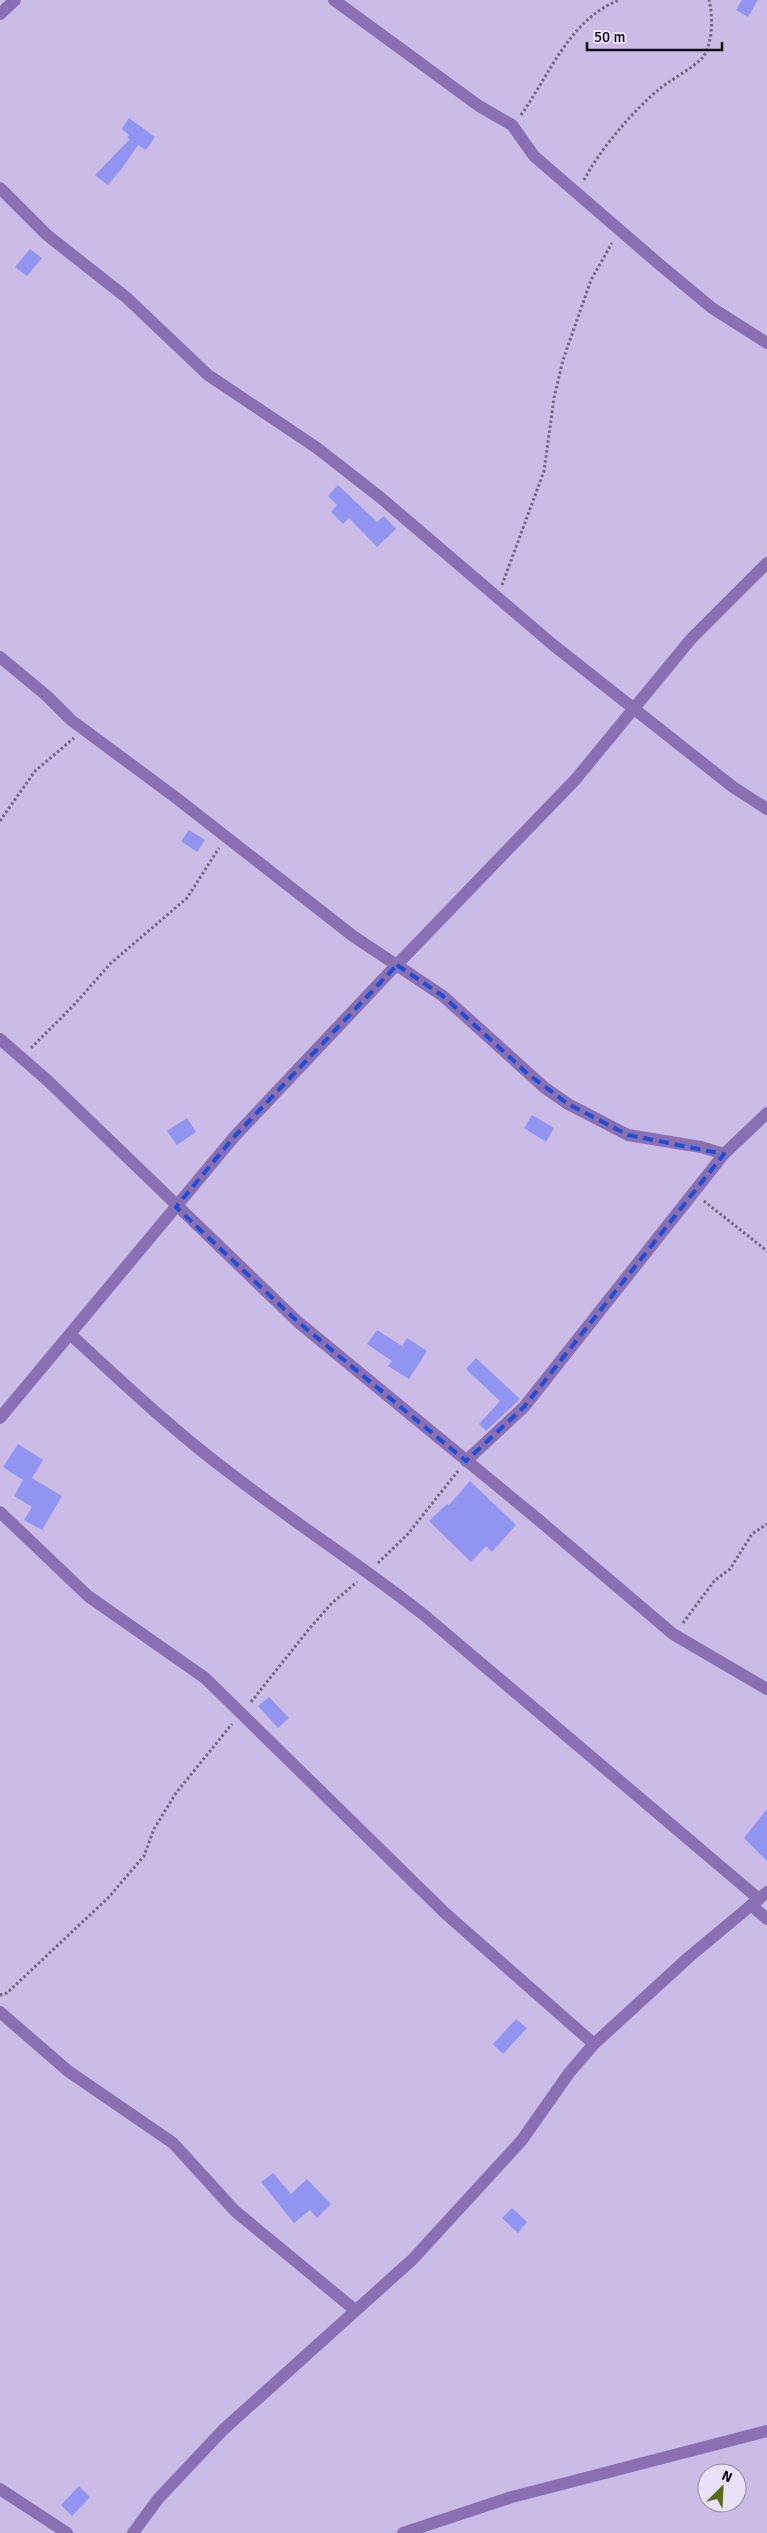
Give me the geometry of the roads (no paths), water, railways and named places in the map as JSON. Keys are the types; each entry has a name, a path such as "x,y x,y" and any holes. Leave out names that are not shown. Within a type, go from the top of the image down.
{"street":[{"path":"0,14 15,0"},
{"path":"334,0 479,106 513,126 531,154 712,308 767,343"},
{"path":"0,188 47,235 127,298 208,376 317,448 416,526 552,644 633,710 733,787 767,809"},
{"path":"0,1418 234,1137 397,964 576,780 691,639 767,563"},
{"path":"0,657 84,730 227,837 353,936 443,996 528,1074 568,1104 628,1135 701,1146 724,1154"},
{"path":"0,1039 298,1322 590,1562 673,1634 767,1689"},
{"path":"466,1461 524,1407 724,1154 767,1113"},
{"path":"70,1334 137,1395 232,1476 369,1572 424,1615 759,1899 767,1919"},
{"path":"0,1512 88,1596 205,1678 445,1914 594,2044"},
{"path":"133,2533 158,2499 223,2430 413,2259 522,2140 569,2073 594,2044 689,1957 759,1899"},
{"path":"0,2012 68,2071 173,2143 235,2211 355,2310"},
{"path":"403,2533 512,2497 767,2431"},
{"path":"0,2489 67,2533"}]}
